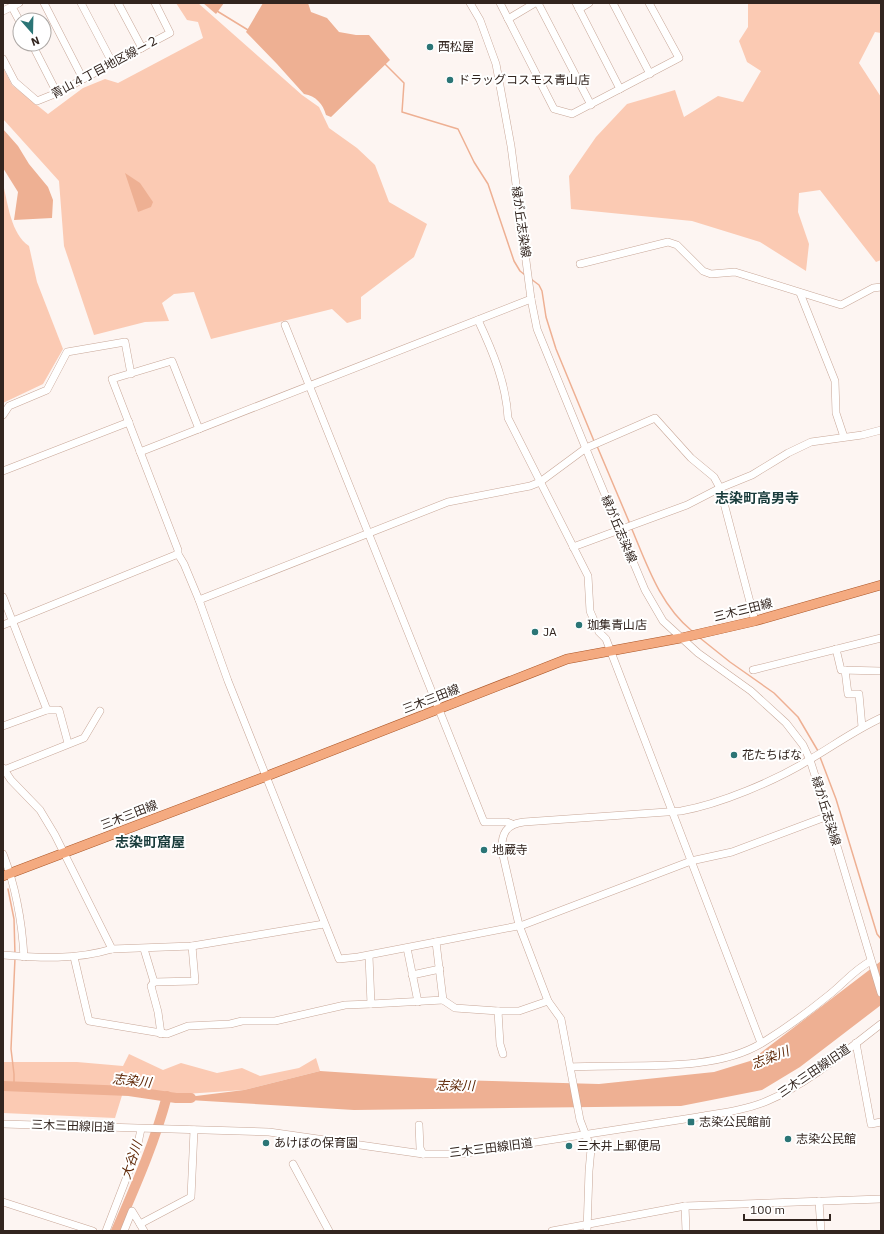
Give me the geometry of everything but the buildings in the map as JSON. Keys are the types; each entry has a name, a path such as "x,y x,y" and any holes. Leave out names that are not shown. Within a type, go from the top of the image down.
{"main road":[{"name":"三木三田線","path":"7,875 567,659 681,638 755,621 881,585"}],"street":[{"path":"44,3 83,79"},
{"path":"81,3 113,64"},
{"path":"118,3 142,48"},
{"name":"青山４丁目地区線ー２","path":"3,59 15,82 37,101 57,93 113,64 170,32 155,3"},
{"name":"緑が丘志染線","path":"470,3 480,20 496,64 511,146 531,299 537,328 620,530 645,590 663,621 698,653 751,691 786,722 803,745 810,760 828,816 881,993"},
{"path":"500,3 554,109 572,114 679,58 649,3"},
{"path":"508,19 535,3"},
{"path":"538,3 591,105"},
{"path":"589,3 577,6 620,89"},
{"path":"613,3 650,74"},
{"path":"3,11 15,5"},
{"path":"36,52 57,93"},
{"path":"580,264 668,242 676,245 703,271 711,274 735,272 841,305 873,288 881,287"},
{"path":"800,293 835,381 836,413 844,437"},
{"path":"140,452 531,299"},
{"path":"478,320 496,360 507,398 508,418 588,576 590,611 593,621 599,632 606,639 761,1043"},
{"path":"285,324 484,822 507,822 512,824 705,807 781,775 810,760 862,727 881,718"},
{"path":"3,415 9,406 47,390 67,352 124,342 131,374"},
{"path":"199,429 172,361 112,379 178,550 178,554 184,564 199,600 228,681 339,959 369,956 519,925 691,861 732,852 828,816"},
{"path":"199,600 448,502 530,486 540,482 586,448 655,418 691,458 714,477 720,488 755,621"},
{"path":"3,471 129,422"},
{"path":"573,547 687,505 720,488 752,475 788,453 811,442 881,430"},
{"path":"3,625 178,554"},
{"path":"3,597 47,710"},
{"path":"753,670 881,638"},
{"path":"836,649 841,670 881,671"},
{"path":"845,670 848,694 859,694 862,727"},
{"path":"3,726 47,710 59,710 68,743"},
{"path":"100,711 84,738 3,769 40,810 64,853 112,949"},
{"path":"512,824 505,832 502,840 502,851 519,925 548,1001 561,1019 580,1120 591,1149 587,1227"},
{"path":"3,854 7,875 21,921 22,956"},
{"path":"3,955 74,957 99,953 112,949 192,946 324,924"},
{"path":"436,942 444,1000"},
{"path":"154,982 195,981 192,946"},
{"path":"407,948 418,1002"},
{"path":"144,949 154,982 151,986 158,1012 161,1034"},
{"path":"369,956 371,1004"},
{"path":"74,957 90,1021 161,1034 167,1034 188,1026 276,1021 345,1005 444,1000 455,1008 519,1011 548,1001"},
{"path":"571,1067 692,1064 738,1055 761,1043 829,995 864,965 871,961"},
{"path":"412,975 440,969"},
{"path":"498,1011 500,1044 503,1054"},
{"name":"三木三田線旧道","path":"3,1124 269,1132 423,1154 460,1154 729,1111 766,1102 791,1089 881,1024"},
{"path":"856,1043 871,1124 881,1122"},
{"path":"419,1125 420,1148 423,1154"},
{"path":"106,1231 136,1153 141,1129"},
{"path":"140,1224 191,1197 194,1130"},
{"path":"293,1164 329,1231"},
{"path":"552,1231 587,1227 685,1206 881,1199"},
{"path":"819,1201 820,1231"},
{"path":"3,1202 94,1231"},
{"path":"685,1206 686,1231"},
{"path":"124,1231 132,1211 144,1231"}],"shaded area":[{"path":"176,3 198,3 302,95 319,107 329,128 357,148 375,165 389,202 427,224 414,257 361,297 361,319 347,323 332,309 211,339 194,292 174,294 162,303 169,321 145,322 94,335 64,246 59,181 3,119 3,68 12,85 48,114 83,88 105,79 118,83 203,38 198,22 187,20"},
{"path":"748,3 881,3 881,33 875,32 859,63 881,97 881,260 876,262 820,190 799,193 798,212 809,244 806,271 760,242 692,221 571,209 569,176 596,137 627,104 675,90 684,117 718,96 743,102 761,71 747,62 739,41 748,27"},
{"path":"3,184 11,218 18,234 29,246 37,282 63,349 43,384 3,403"},
{"path":"129,1054 163,1070 181,1063 217,1073 242,1068 260,1076 299,1068 316,1058 320,1071 244,1090 185,1094 124,1089 115,1118 3,1113 3,1062 77,1062 123,1066"}],"water":[{"path":"203,3 224,3 216,14"},
{"path":"263,3 308,3 311,12 327,18 339,32 356,35 369,35 390,60 331,117 326,115 323,107 318,101 304,94 246,32"},
{"path":"3,129 18,146 29,164 48,187 53,200 52,218 14,220 18,192 3,168"},
{"path":"125,173 140,183 153,202 151,207 138,212"},
{"path":"881,961 881,1005 800,1067 762,1090 681,1106 354,1110 172,1099 244,1090 320,1071 456,1080 599,1084 714,1072 750,1061"}],"waterway":[{"path":"217,11 248,30"},
{"path":"385,64 404,83 402,112 458,129 474,162 488,184 514,261 520,271 525,275"},
{"path":"531,279 539,285 542,291 546,317 556,349 594,441"},
{"path":"597,446 630,524"},
{"path":"631,527 649,570 663,597 681,621 692,631"},
{"path":"700,638 730,662 774,693 798,717 818,751"},
{"path":"820,757 836,799 877,934 881,939"},
{"path":"8,889 14,919 15,955"},
{"path":"14,1087 11,1049 15,958"},
{"name":"志染川","path":"3,1086 129,1091 176,1098 191,1098"},
{"name":"大谷川","path":"116,1231 151,1147 167,1096"}],"place":[{"name":"西松屋","path":"430,47"},
{"name":"ドラッグコスモス青山店","path":"450,80"},
{"name":"珈集青山店","path":"579,625"},
{"name":"JA","path":"535,632"},
{"name":"花たちばな","path":"734,755"},
{"name":"地蔵寺","path":"484,850"},
{"name":"志染公民館前","path":"691,1122"},
{"name":"志染公民館","path":"788,1139"},
{"name":"あけぼの保育園","path":"266,1143"},
{"name":"三木井上郵便局","path":"569,1146"}],"district":[{"name":"志染町高男寺","path":"757,498"},
{"name":"志染町窟屋","path":"150,842"}]}
